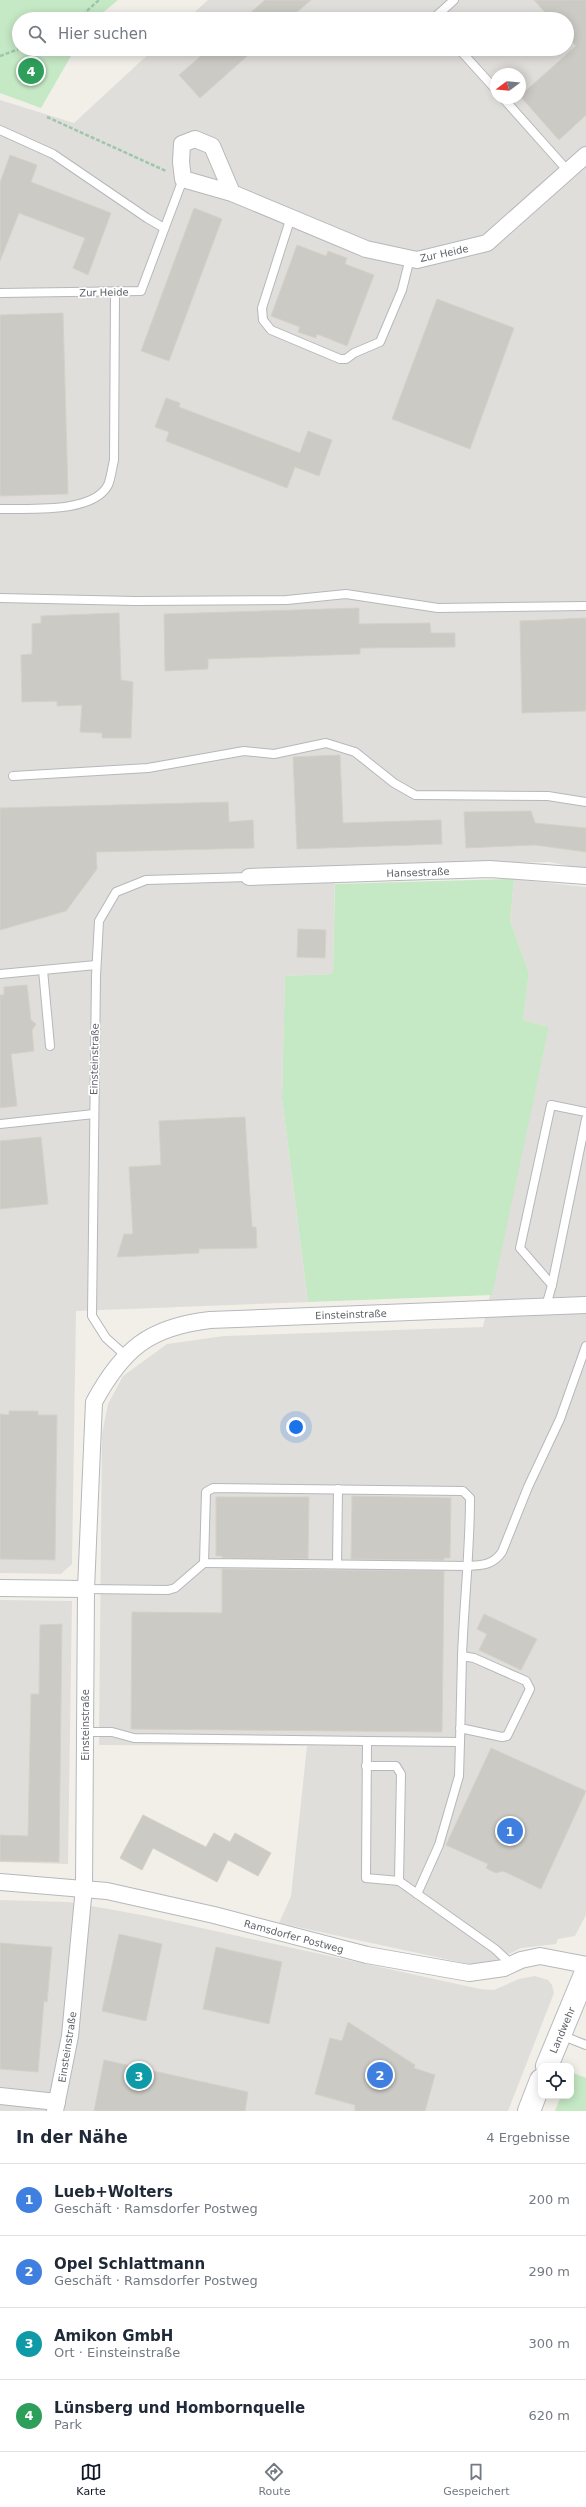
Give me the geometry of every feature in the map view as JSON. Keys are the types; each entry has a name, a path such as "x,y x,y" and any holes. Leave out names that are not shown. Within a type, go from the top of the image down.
{"main road":[{"name":"Landwehr","path":"548,2063 586,1972"},
{"path":"529,2111 538,2088"}],"street":[{"name":"Zur Heide","path":"232,193 212,146 195,139 182,144 181,162 183,179 232,193 366,249 417,260 487,243 586,155"},
{"name":"Hansestraße","path":"250,877 490,869 586,876"},
{"name":"Einsteinstraße","path":"0,2096 56,2107 70,2036 84,1888 86,1588 94,1402 108,1377 125,1355 152,1336 181,1324 210,1320 586,1305"},
{"path":"0,1588 86,1588"},
{"name":"Ramsdorfer Postweg","path":"0,1882 84,1888 214,1915 367,1955 468,1973 512,1965 521,1960 540,1956 586,1965"}],"lane":[{"path":"441,12 454,0"},
{"path":"465,56 490,83"},
{"path":"508,104 568,171"},
{"path":"0,130 54,154 164,228"},
{"name":"Zur Heide","path":"0,293 141,291 183,179"},
{"path":"291,217 262,308 263,320 266,327 271,330 340,359 346,360 354,353 380,342 402,290 410,258"},
{"path":"0,509 68,507 94,500 108,485 114,460 115,292"},
{"path":"0,598 135,601 287,600 346,594 438,608 586,606"},
{"path":"13,776 148,768 244,751 274,754 326,743 355,752 394,783 415,795 548,796 586,802"},
{"name":"Einsteinstraße","path":"125,1355 106,1338 92,1316 96,965 99,921 116,892 146,880 250,877"},
{"path":"0,974 96,965"},
{"path":"43,970 50,1046"},
{"path":"552,1285 520,1248 551,1105 586,1112"},
{"path":"0,1124 94,1114"},
{"path":"546,1306 552,1285 586,1119"},
{"path":"86,1588 168,1590 175,1588 204,1563 468,1566 488,1564 496,1560 502,1552 528,1487 560,1419 586,1346"},
{"path":"204,1563 204,1497 208,1489 338,1489 463,1491 467,1493 470,1505 468,1566 464,1606 459,1776 439,1845 417,1894"},
{"path":"337,1564 338,1489"},
{"path":"460,1728 502,1737 506,1736 530,1689 526,1680 474,1658 462,1656"},
{"path":"85,1732 112,1732 134,1738 460,1742"},
{"path":"367,1741 366,1878 399,1881 495,1949 512,1965"},
{"path":"366,1766 396,1766 401,1774 399,1881"},
{"path":"560,2035 586,2045"}],"path":[{"path":"86,12 99,0"},
{"path":"0,56 12,52"},
{"path":"47,117 183,179"}],"shaded area":[{"path":"208,0 586,0 586,870 550,862 335,866 333,974 285,976 282,1098 308,1302 76,1311 72,1564 61,1574 0,1573 0,100 74,123 146,56 574,56 574,12 195,12"},
{"path":"514,879 586,887 586,1915 575,1936 558,1939 556,1944 521,1948 494,1962 473,1965 279,1923 291,1896 307,1746 99,1745 102,1434 108,1404 123,1376 167,1344 224,1336 483,1327 549,1027 523,1020 529,973 510,921"},
{"path":"0,1600 72,1601 68,1864 0,1862"},
{"path":"0,1900 69,1902 147,1916 480,1989 494,1990 519,1979 535,1976 548,1980 552,1985 554,1993 508,2111 0,2111"}],"green space":[{"path":"0,0 118,0 103,12 12,12 12,56 71,56 41,108 0,93"},
{"path":"514,879 510,921 529,973 523,1020 549,1027 492,1295 308,1302 282,1098 285,976 333,974 335,884"},
{"path":"574,2073 586,2078 586,2111 555,2111 560,2099 574,2099"}],"building":[{"path":"265,0 311,0 297,12 251,12"},
{"path":"534,0 586,0 586,115 559,140 526,103 526,91 565,56 574,56 574,48 576,46 574,44 574,12 545,12"},
{"path":"201,56 247,56 200,98 179,75"},
{"path":"10,155 37,165 31,182 111,213 88,275 73,268 85,238 19,213 0,261 0,183"},
{"path":"194,208 222,219 169,361 141,351"},
{"path":"297,245 326,256 328,251 347,258 345,264 374,275 347,346 317,334 316,338 298,332 300,327 271,316"},
{"path":"437,299 514,328 470,449 392,419"},
{"path":"63,313 68,494 0,496 0,315"},
{"path":"166,398 180,403 179,407 300,453 308,431 332,440 319,476 295,467 287,488 166,441 169,432 155,427"},
{"path":"359,608 359,624 430,623 431,633 455,633 455,647 360,648 360,654 208,659 208,669 165,671 164,614"},
{"path":"119,613 121,680 133,682 131,738 102,738 102,733 80,732 82,705 57,706 57,701 22,702 21,655 32,654 32,624 41,623 41,616"},
{"path":"586,618 586,711 522,713 520,621"},
{"path":"340,755 343,823 441,820 442,844 297,849 293,757"},
{"path":"228,802 229,822 253,820 254,848 96,852 97,869 66,911 0,930 0,808"},
{"path":"531,811 535,823 586,828 586,852 535,845 466,848 464,812"},
{"path":"298,929 326,930 325,958 297,957"},
{"path":"27,985 31,1020 36,1024 32,1030 34,1051 11,1054 17,1106 0,1108 0,995 4,995 4,987"},
{"path":"245,1117 252,1227 256,1227 257,1248 199,1249 199,1253 117,1257 124,1234 133,1234 129,1167 161,1165 159,1121"},
{"path":"41,1137 48,1204 0,1209 0,1141"},
{"path":"9,1411 38,1411 38,1415 57,1415 55,1560 0,1559 0,1414 9,1415"},
{"path":"352,1496 451,1498 450,1558 444,1558 444,1560 351,1559"},
{"path":"216,1497 309,1497 308,1559 222,1558 222,1556 216,1556"},
{"path":"222,1569 444,1571 442,1732 131,1729 132,1612 222,1613"},
{"path":"484,1614 537,1639 521,1670 479,1650 487,1634 477,1629"},
{"path":"62,1624 59,1862 0,1861 0,1835 28,1836 31,1694 39,1694 40,1625"},
{"path":"491,1748 586,1791 541,1889 503,1871 496,1873 486,1868 488,1864 446,1845"},
{"path":"143,1815 206,1847 214,1833 230,1842 235,1833 271,1853 258,1876 228,1860 217,1882 153,1848 142,1870 120,1858"},
{"path":"119,1934 162,1944 146,2021 102,2011"},
{"path":"0,1943 52,1947 47,2002 44,2001 38,2072 0,2069"},
{"path":"216,1947 282,1962 269,2024 203,2009"},
{"path":"348,2022 415,2065 414,2068 435,2075 425,2111 355,2111 355,2105 315,2094 330,2038 342,2041"},
{"path":"104,2060 248,2092 245,2111 94,2111"}],"place":[{"name":"Lünsberg und Hombornquelle","path":"31,71"},
{"name":"Lueb+Wolters","path":"510,1831"},
{"name":"Opel Schlattmann","path":"380,2075"},
{"name":"Amikon GmbH","path":"139,2076"}]}
